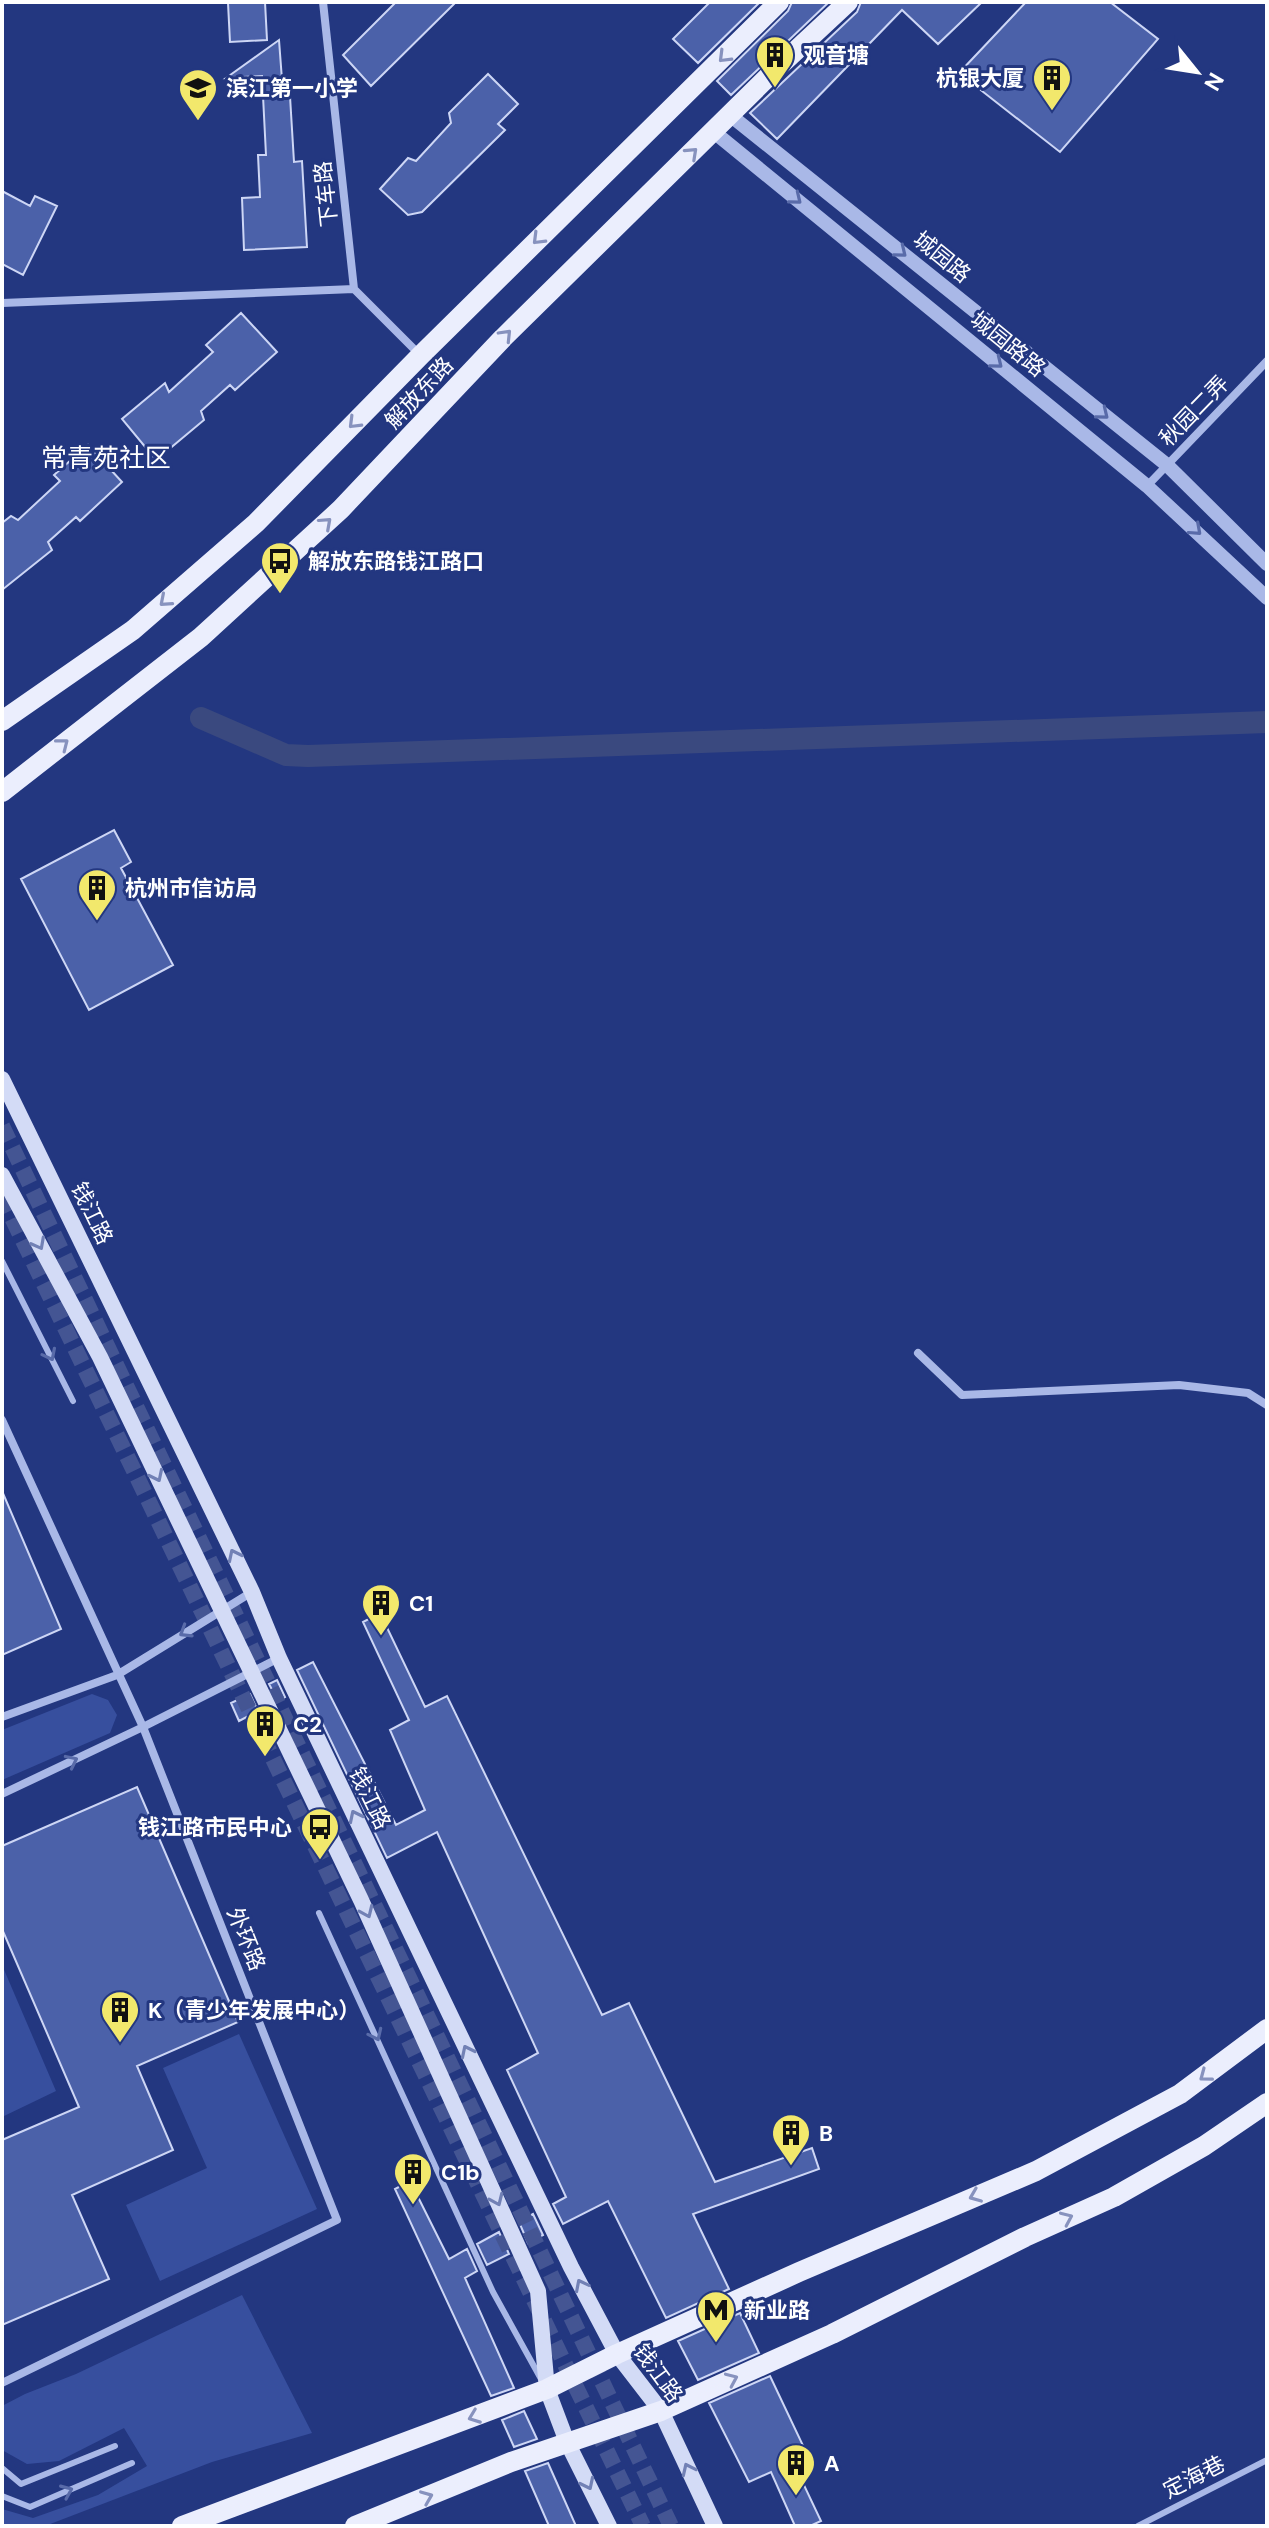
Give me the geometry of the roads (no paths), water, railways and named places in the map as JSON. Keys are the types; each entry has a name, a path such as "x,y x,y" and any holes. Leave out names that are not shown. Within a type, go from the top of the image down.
{"main road":[{"name":"解放东路","path":"2,721 133,630 256,523 421,355 779,2"},
{"name":"解放东路","path":"2,792 201,637 341,509 503,338 848,2"},
{"name":"钱江路","path":"2,1079 252,1592 279,1658 564,2253 617,2354 661,2411 715,2526"},
{"path":"2,1175 100,1357 222,1610 361,1900 538,2291 547,2389 567,2442 609,2526"},
{"path":"182,2526 547,2389 813,2266 1036,2171 1180,2094 1267,2029"},
{"path":"355,2526 567,2442 661,2411 832,2334 1025,2237 1114,2197 1204,2146 1267,2103"}],"street":[{"name":"下车路","path":"323,2 354,289"},
{"name":"城园路","path":"730,115 1167,465 1267,564"},
{"name":"城园路路","path":"714,132 1147,486 1267,598"},
{"path":"2,303 354,289 421,355"},
{"name":"秋园二弄","path":"1147,486 1267,361"},
{"path":"918,1353 962,1395 1179,1385 1248,1393 1267,1405"},
{"name":"外环路","path":"2,1420 143,1727 337,2220 2,2383"},
{"path":"2,1717 117,1675 252,1592"},
{"path":"2,1794 279,1658"}],"lane":[{"path":"2,1261 73,1401"},
{"path":"319,1913 493,2292 547,2389"},
{"path":"2,2468 21,2484 115,2446"},
{"name":"定海巷","path":"1138,2526 1267,2460"},
{"path":"2,2496 30,2507 132,2463"}],"waterway":[{"path":"201,718 286,755 308,756 1267,722"}],"tunnel":[{"path":"2,1126 671,2526"},
{"path":"2,1197 643,2526"}],"place":[{"name":"观音塘","path":"775,89"},
{"name":"杭银大厦","path":"1052,112"},
{"name":"滨江第一小学","path":"198,122"},
{"name":"解放东路钱江路口","path":"280,595"},
{"name":"杭州市信访局","path":"97,922"},
{"name":"C1","path":"381,1637"},
{"name":"C2","path":"265,1758"},
{"name":"钱江路市民中心","path":"320,1861"},
{"name":"K（青少年发展中心）","path":"120,2044"},
{"name":"B","path":"791,2167"},
{"name":"C1b","path":"413,2206"},
{"name":"新业路","path":"716,2344"},
{"name":"A","path":"796,2497"}],"district":[{"name":"常青苑社区","path":"106,458"}]}
